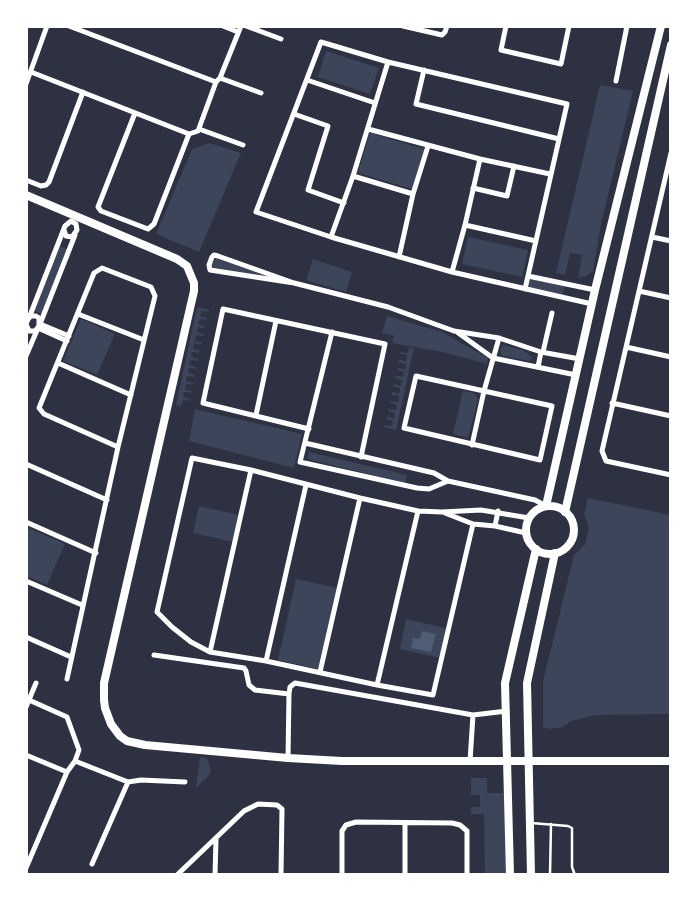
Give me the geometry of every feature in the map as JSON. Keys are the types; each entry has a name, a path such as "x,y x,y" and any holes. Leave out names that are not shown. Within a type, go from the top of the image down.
{"main road":[{"path":"546,506 592,304 661,26"},
{"path":"565,512 671,45"},
{"path":"639,116 644,121 654,121"},
{"path":"26,195 181,261 189,270 194,287 104,683 104,700 108,716 111,724 120,736 134,743 288,758 342,761 528,760 671,762"},
{"path":"546,506 554,506 565,512 573,522 574,530 573,538 568,545 562,551 547,554 536,549 529,542 526,533 526,527 530,518 538,509 546,506"},
{"path":"510,875 506,683 536,549"},
{"path":"531,875 527,682 555,553"}],"street":[{"path":"26,84 47,26"},
{"path":"69,26 261,94"},
{"path":"31,72 189,134 194,133 199,129 239,29 223,26"},
{"path":"246,26 281,39"},
{"path":"403,26 442,35 447,26"},
{"path":"506,26 501,50 561,64 569,26"},
{"path":"616,81 627,26"},
{"path":"526,289 567,104 388,62 321,42 256,212 331,237 452,272 526,289 592,304"},
{"path":"331,237 353,176 388,62"},
{"path":"424,70 416,104 559,139"},
{"path":"306,80 375,104"},
{"path":"26,180 42,186 49,182 83,92"},
{"path":"135,112 98,203 101,211 143,228 151,227 154,224 189,134"},
{"path":"294,114 328,126 308,190 344,203"},
{"path":"199,129 243,145"},
{"path":"368,129 480,159 550,174"},
{"path":"399,257 413,194 428,146"},
{"path":"671,153 602,448 602,454 606,461 671,476"},
{"path":"452,272 480,159"},
{"path":"473,188 507,196 514,166"},
{"path":"353,176 413,194"},
{"path":"664,180 671,182"},
{"path":"27,322 33,316 37,316 40,320 35,332 30,332 27,328 27,322 64,228 68,222 74,222 77,226 76,233 68,238 64,234 64,228 64,217 61,210"},
{"path":"26,356 76,233 81,224 88,222"},
{"path":"465,225 536,241"},
{"path":"652,237 671,241"},
{"path":"294,283 210,270 209,265 214,255 294,283 388,307 454,330 499,338 542,352 580,359"},
{"path":"67,680 118,447 155,296 151,287 104,268 97,270 94,274 58,364 40,403 39,410 44,414 118,447"},
{"path":"528,276 596,290"},
{"path":"639,291 671,298"},
{"path":"309,429 203,403 224,309 384,344 361,457"},
{"path":"538,367 552,313"},
{"path":"78,314 144,340"},
{"path":"256,415 276,321"},
{"path":"39,326 68,338"},
{"path":"454,330 493,358 576,375"},
{"path":"332,332 300,462 417,488 429,489 448,481"},
{"path":"472,444 499,338"},
{"path":"626,347 671,357"},
{"path":"58,364 131,395"},
{"path":"416,376 552,406 540,460 472,444 404,428 416,376"},
{"path":"612,403 671,416"},
{"path":"305,443 434,473 448,481 535,500 546,506"},
{"path":"473,524 433,695 266,660 210,652 191,642 157,612 192,458 251,470 418,511 498,511 530,518"},
{"path":"27,464 107,500"},
{"path":"210,652 251,470"},
{"path":"266,660 306,485"},
{"path":"320,672 360,498"},
{"path":"378,685 418,511"},
{"path":"495,526 498,511"},
{"path":"442,512 473,524 495,526 526,533"},
{"path":"26,522 96,552"},
{"path":"26,581 82,605"},
{"path":"26,637 71,657"},
{"path":"154,656 244,668 249,685 255,690 289,694"},
{"path":"288,758 289,694 290,687 295,683 473,715 506,711"},
{"path":"26,707 36,684"},
{"path":"26,868 67,772 75,761 79,750 68,716 29,700"},
{"path":"470,761 473,715"},
{"path":"26,755 67,772"},
{"path":"75,761 128,782 141,780 185,782"},
{"path":"92,864 128,782"},
{"path":"177,875 244,811 258,804 277,805 282,809 281,875"},
{"path":"342,875 342,832 345,826 356,822 452,823 460,825 467,831 468,875"},
{"path":"405,824 405,875"},
{"path":"215,875 216,839"}],"lane":[{"path":"530,823 552,824 572,828 572,867 575,875"},
{"path":"550,875 552,824"}],"shaded area":[{"path":"326,51 379,68 370,94 318,77"},
{"path":"600,85 633,91 601,224 593,271 587,276 578,278 582,255 570,253 565,275 556,273"},
{"path":"370,133 424,149 412,189 358,173"},
{"path":"209,143 241,153 199,252 156,234 192,149"},
{"path":"468,237 528,250 522,277 462,264"},
{"path":"59,246 67,249 42,314 34,311"},
{"path":"218,256 294,283 209,268"},
{"path":"313,259 352,272 346,292 306,280"},
{"path":"528,276 565,283 562,297 525,289"},
{"path":"197,307 209,310 209,312 202,311 200,316 207,318 207,320 200,319 198,324 205,326 205,328 198,327 197,332 204,334 203,336 196,335 195,341 202,342 201,345 194,343 193,349 200,350 199,353 192,352 191,357 198,359 198,361 191,360 189,365 196,367 196,369 189,368 188,373 195,375 195,377 187,376 186,381 193,383 193,385 186,384 185,390 192,391 191,393 184,392 183,397 190,399 189,401 183,400 181,406 176,405"},
{"path":"387,316 442,332 488,358 487,364 442,352 392,343 394,336 382,333"},
{"path":"81,319 115,334 97,375 63,361"},
{"path":"503,345 523,350 532,359 530,361 502,356 500,350"},
{"path":"409,347 414,348 396,430 384,427 385,425 392,426 393,421 386,419 387,417 394,418 395,413 388,411 388,409 396,410 397,405 390,403 390,401 398,402 399,396 392,395 392,392 399,394 400,388 394,387 394,384 401,386 402,380 395,378 396,376 403,377 404,372 397,370 398,368 405,369 406,364 398,362 399,360 406,361 407,355 400,354 401,352 408,353"},
{"path":"463,391 474,393 478,399 468,438 453,434"},
{"path":"195,409 302,434 294,468 189,441"},
{"path":"309,452 407,475 405,483 307,459"},
{"path":"588,498 671,515 671,714 596,715 571,721 563,727 550,729 543,727 543,681 574,555 585,544 589,528 584,514"},
{"path":"199,506 239,515 234,542 193,533"},
{"path":"26,527 65,544 47,585 26,576"},
{"path":"296,579 338,588 319,669 278,660"},
{"path":"406,619 446,628 440,658 400,649"},
{"path":"422,631 436,634 431,652 411,648 413,638 420,639"},
{"path":"200,757 207,758 211,771 196,788"},
{"path":"471,778 487,778 487,793 505,793 507,875 485,875 484,814 471,814 471,807 480,807 480,795 471,795"}]}
